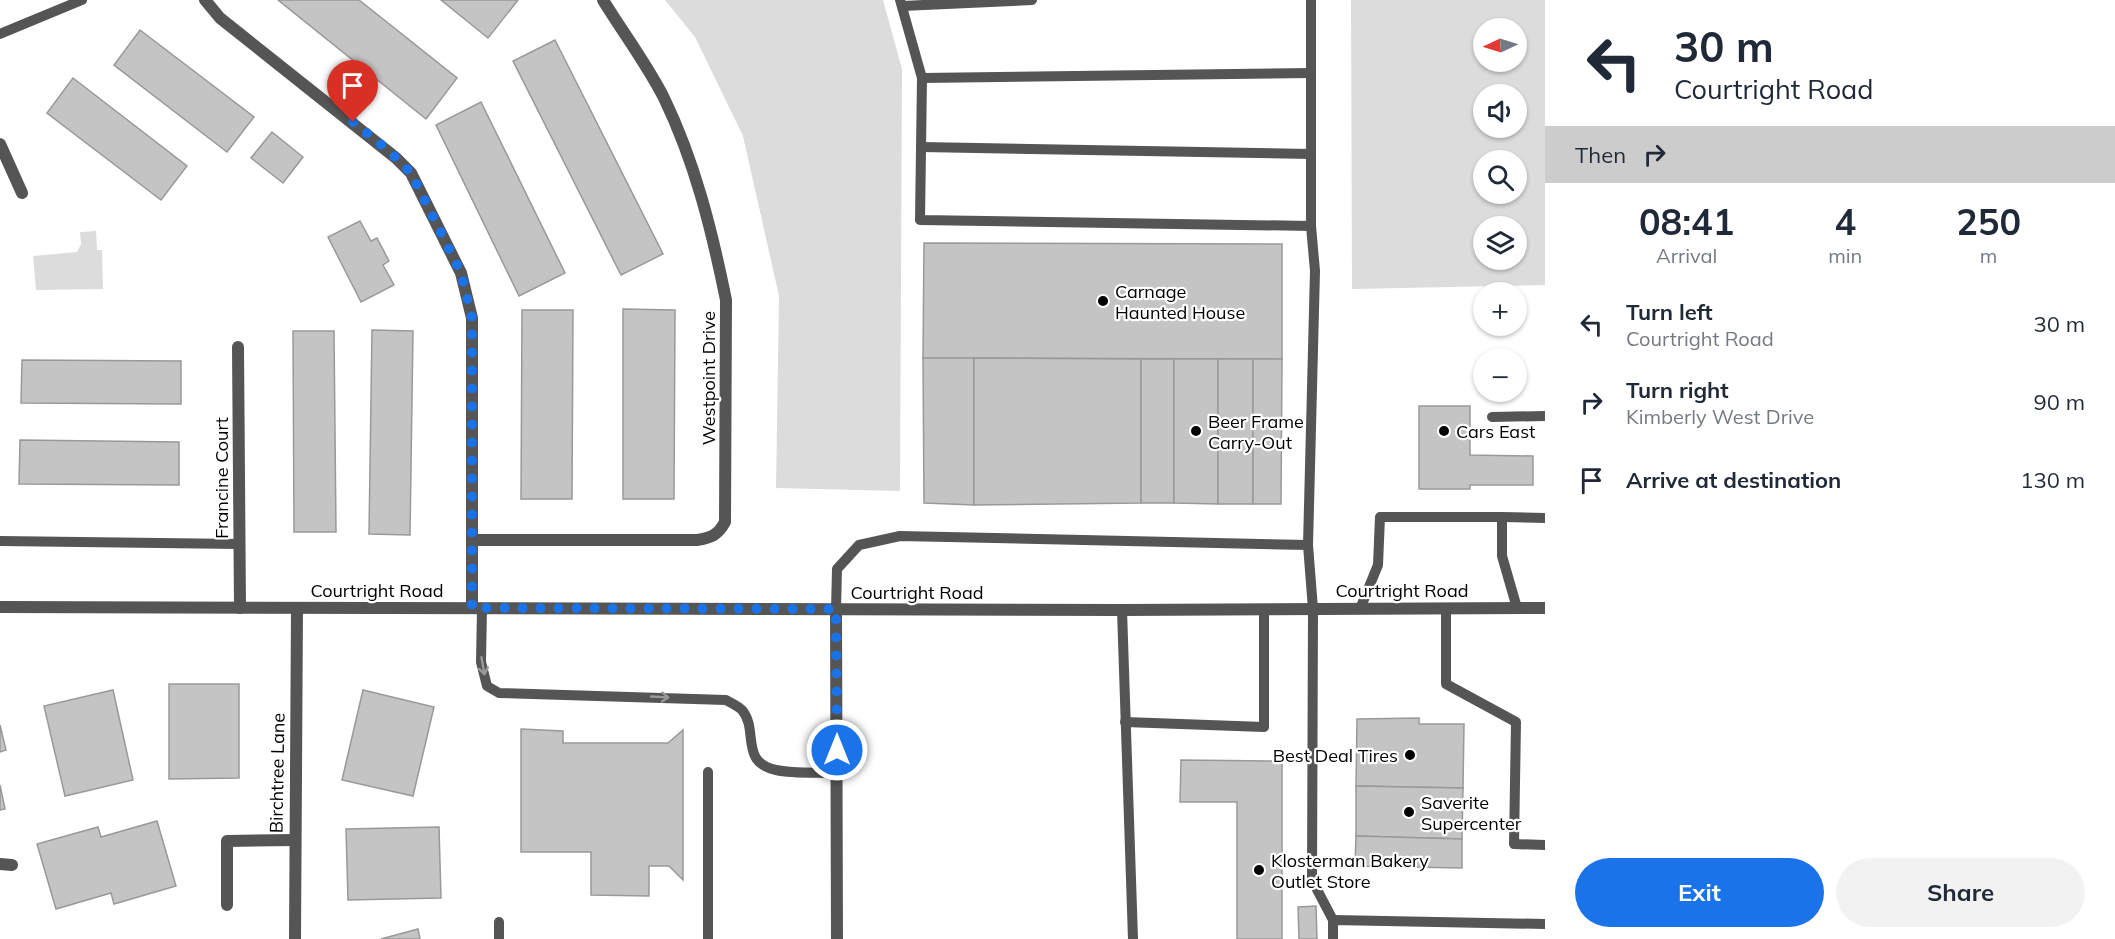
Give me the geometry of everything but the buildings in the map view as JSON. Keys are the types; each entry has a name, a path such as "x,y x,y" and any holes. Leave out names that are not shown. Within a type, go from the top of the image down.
{"street":[{"path":"205,0 220,18 404,165 411,173 461,273 472,318 472,540 477,608"},
{"name":"Westpoint Drive","path":"472,540 697,540 709,538 719,532 726,522 726,300 719,266 687,148 663,95 603,0"},
{"path":"0,144 22,193"},
{"name":"Francine Court","path":"238,347 240,608"},
{"name":"Courtright Road","path":"0,607 1122,610 1545,608"},
{"name":"Birchtree Lane","path":"295,939 297,608"},
{"path":"836,609 837,939"},
{"path":"227,905 227,841 294,840"}],"lane":[{"path":"0,34 82,0"},
{"path":"1032,0 901,3 922,78 920,220 1311,226"},
{"path":"1311,0 1311,226 1315,271 1308,545 1312,609 1312,880 1333,920 1333,939"},
{"path":"922,78 1311,73"},
{"path":"921,147 1311,154"},
{"path":"1492,417 1545,416"},
{"path":"1360,609 1378,565 1380,517 1545,518"},
{"path":"1502,517 1502,556 1517,608"},
{"path":"836,609 837,569 859,545 900,536 1308,545"},
{"path":"0,541 239,544"},
{"path":"477,608 481,662 487,686 499,693 726,700 742,710 748,723 751,749 760,764 776,770 837,773"},
{"path":"1446,608 1446,684 1516,722 1514,844 1545,845"},
{"path":"1125,722 1264,727 1264,609"},
{"path":"1122,610 1132,939"},
{"path":"708,772 708,939"},
{"path":"1333,920 1545,924"},
{"path":"499,922 499,939"}],"shaded area":[{"path":"665,0 883,0 902,69 900,491 776,488 779,296 743,136 695,37"},
{"path":"1351,0 1545,0 1545,285 1527,285 1527,282 1473,282 1473,286 1352,289"},
{"path":"96,231 97,250 102,250 103,289 36,290 33,256 77,252 81,244 80,232"}],"place":[{"name":"Carnage Haunted House","path":"1103,301"},
{"name":"Beer Frame Carry-Out","path":"1196,431"},
{"name":"Cars East","path":"1444,431"},
{"name":"Best Deal Tires","path":"1410,755"},
{"name":"Saverite Supercenter","path":"1409,812"},
{"name":"Klosterman Bakery Outlet Store","path":"1259,870"}],"route":[{"path":"353,122 389,151 411,173 461,273 467,293 472,318 472,608 836,609 837,750"}]}
